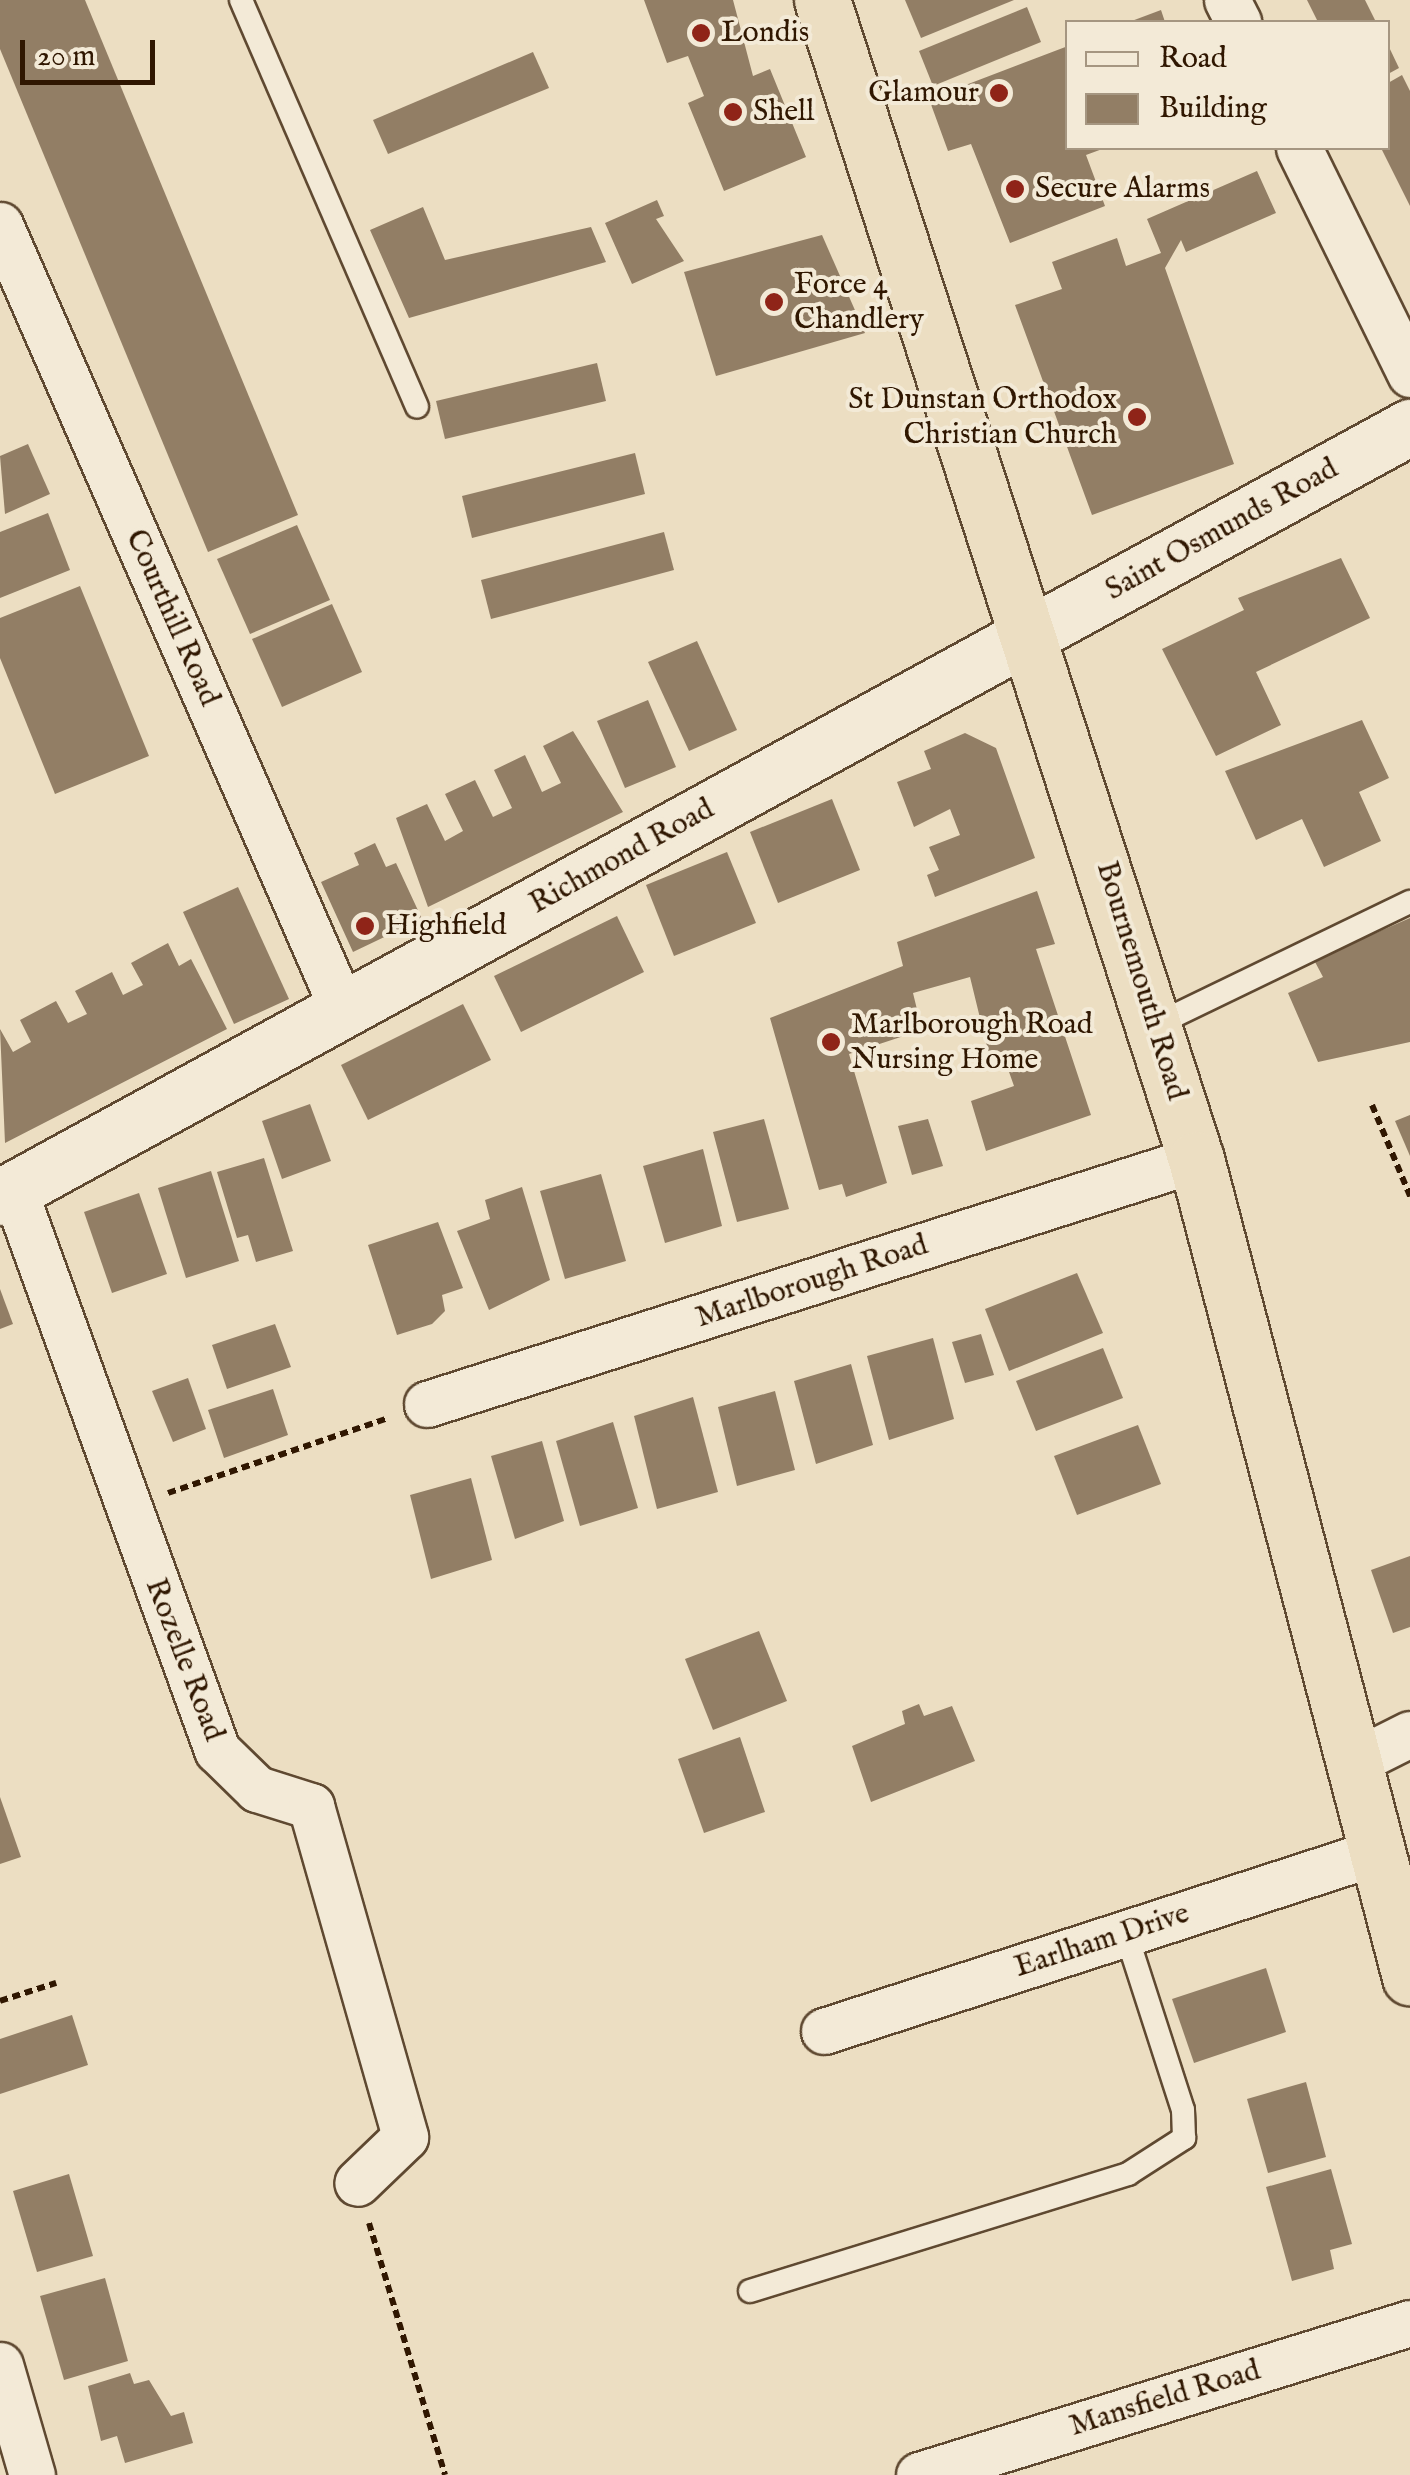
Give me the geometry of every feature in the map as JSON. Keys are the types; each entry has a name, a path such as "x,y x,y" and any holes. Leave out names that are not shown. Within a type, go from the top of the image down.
{"highway":[{"name":"Bournemouth Road","path":"822,0 1034,632 1196,1159 1358,1760 1410,1977"}],"street":[{"path":"1300,150 1410,374"},
{"name":"Courthill Road","path":"0,225 344,1010"},
{"name":"Saint Osmunds Road","path":"1034,632 1410,428"},
{"name":"Richmond Road","path":"7,1194 1034,632"},
{"name":"Marlborough Road","path":"427,1404 1196,1159"},
{"name":"Rozelle Road","path":"7,1194 217,1750 258,1790 311,1806 405,2137 357,2183"},
{"path":"1358,1760 1410,1734"},
{"name":"Earlham Drive","path":"824,2031 1380,1851"},
{"name":"Mansfield Road","path":"919,2475 1410,2323"},
{"path":"0,2365 32,2475"}],"lane":[{"path":"242,0 417,407"},
{"path":"1155,1025 1410,902"},
{"path":"750,2292 1128,2174 1184,2138 1184,2110 1126,1933"}],"path":[{"path":"1372,1105 1410,1196"},
{"path":"126,1508 427,1404"},
{"path":"0,2002 56,1983"},
{"path":"357,2183 445,2475"}],"building":[{"path":"0,0 85,0 298,515 208,552 0,49"},
{"path":"644,0 733,0 753,76 770,69 806,157 724,191 688,103 704,96 688,56 667,63"},
{"path":"905,0 1014,0 921,38"},
{"path":"1307,0 1365,0 1375,20 1317,20"},
{"path":"1027,7 1041,42 933,86 919,51"},
{"path":"1161,10 1164,20 1134,20"},
{"path":"1065,47 1065,150 1100,150 1086,155 1105,206 1010,243 971,144 948,151 929,99"},
{"path":"1390,49 1399,68 1390,73"},
{"path":"533,52 549,88 388,154 373,120"},
{"path":"1402,75 1410,91 1410,206 1382,150 1390,150 1390,82"},
{"name":"St Dunstan Orthodox Christian Church","path":"1257,171 1276,213 1186,252 1181,240 1165,268 1234,464 1092,515 1015,305 1062,289 1052,262 1117,238 1126,266 1161,253 1147,219"},
{"path":"657,200 664,216 656,219 684,261 632,284 605,223"},
{"path":"423,207 445,260 591,227 606,262 409,318 370,230"},
{"name":"Force 4 Chandlery","path":"822,235 865,333 716,376 684,272"},
{"path":"597,363 606,401 445,439 436,401"},
{"path":"28,444 50,494 5,514 0,456"},
{"path":"635,453 645,494 472,538 462,496"},
{"path":"48,513 70,570 0,598 0,532"},
{"path":"297,525 330,600 250,634 217,559"},
{"path":"664,532 674,570 491,619 481,580"},
{"path":"1341,558 1370,618 1256,672 1281,725 1216,756 1162,649 1244,610 1238,598"},
{"path":"80,586 149,756 55,794 0,658 0,618"},
{"path":"332,604 362,672 282,707 252,639"},
{"path":"697,641 737,730 689,751 648,662"},
{"path":"648,700 676,767 625,788 597,721"},
{"path":"1362,720 1389,778 1359,792 1381,841 1324,867 1302,819 1256,840 1225,771"},
{"path":"573,731 623,812 428,907 396,818 427,804 445,841 463,831 445,794 475,780 493,817 512,808 494,770 525,755 542,792 561,783 543,746"},
{"path":"965,733 996,748 1035,858 935,897 927,875 939,870 929,847 960,835 950,809 914,827 897,782 931,769 924,751"},
{"path":"832,799 860,870 778,903 750,832"},
{"path":"375,843 386,867 396,863 422,919 353,952 321,882 359,865 354,853"},
{"path":"727,852 756,923 674,956 646,885"},
{"path":"238,887 289,999 234,1024 183,912"},
{"name":"Marlborough Road Nursing Home","path":"1037,891 1055,944 1036,949 1091,1115 986,1151 971,1101 1014,1086 1003,1055 989,1055 970,977 913,993 922,1030 849,1054 887,1183 846,1197 842,1184 819,1190 770,1018 903,966 897,942"},
{"path":"617,916 644,972 521,1032 494,976"},
{"path":"1410,918 1410,1042 1318,1062 1288,993 1323,977 1314,960"},
{"path":"168,943 179,966 191,959 227,1029 5,1143 0,1029 13,1052 31,1042 20,1020 56,1001 68,1023 87,1014 75,991 112,972 123,995 143,985 131,963"},
{"path":"463,1004 491,1060 368,1120 341,1065"},
{"path":"310,1104 331,1161 282,1179 262,1121"},
{"path":"1410,1115 1410,1156 1395,1121"},
{"path":"764,1119 789,1209 737,1222 713,1132"},
{"path":"928,1119 943,1166 912,1175 898,1126"},
{"path":"703,1149 722,1226 665,1243 643,1166"},
{"path":"264,1158 293,1251 256,1262 248,1235 237,1238 217,1172"},
{"path":"211,1171 239,1261 186,1278 158,1188"},
{"path":"601,1174 626,1261 565,1279 540,1191"},
{"path":"522,1187 550,1280 489,1310 457,1231 490,1219 485,1200"},
{"path":"139,1193 167,1274 112,1293 84,1212"},
{"path":"438,1222 463,1288 442,1295 445,1311 432,1324 397,1335 368,1245"},
{"path":"1077,1273 1103,1333 1009,1371 985,1309"},
{"path":"0,1289 13,1324 0,1329"},
{"path":"275,1324 291,1367 227,1389 212,1345"},
{"path":"981,1334 994,1375 965,1383 952,1342"},
{"path":"933,1338 954,1419 889,1440 867,1356"},
{"path":"1103,1348 1123,1398 1036,1431 1016,1381"},
{"path":"851,1364 873,1445 816,1464 794,1381"},
{"path":"188,1378 206,1429 173,1442 152,1391"},
{"path":"273,1389 288,1435 224,1458 208,1410"},
{"path":"775,1391 795,1470 737,1486 718,1407"},
{"path":"693,1397 718,1492 657,1509 634,1416"},
{"path":"613,1422 638,1508 580,1526 556,1441"},
{"path":"1138,1425 1161,1484 1077,1515 1054,1456"},
{"path":"542,1441 564,1521 515,1539 491,1456"},
{"path":"471,1478 492,1560 431,1579 410,1495"},
{"path":"1410,1556 1410,1627 1393,1633 1371,1570"},
{"path":"759,1631 787,1701 713,1730 685,1659"},
{"path":"919,1704 924,1716 952,1706 975,1761 871,1802 852,1746 905,1724 902,1711"},
{"path":"740,1737 765,1812 704,1833 678,1759"},
{"path":"0,1797 21,1857 0,1864"},
{"path":"1266,1968 1286,2032 1194,2063 1172,1999"},
{"path":"72,2015 88,2065 0,2094 0,2039"},
{"path":"1306,2082 1326,2157 1268,2173 1247,2099"},
{"path":"1331,2169 1352,2244 1330,2250 1334,2269 1292,2281 1266,2187"},
{"path":"69,2174 93,2256 37,2272 13,2191"},
{"path":"105,2278 128,2361 64,2380 40,2296"},
{"path":"130,2373 134,2384 149,2380 171,2416 184,2412 193,2443 125,2463 117,2436 101,2441 88,2386"}],"place":[{"name":"Londis","path":"701,33"},
{"name":"Glamour","path":"999,93"},
{"name":"Shell","path":"733,112"},
{"name":"Secure Alarms","path":"1015,189"},
{"name":"Force 4 Chandlery","path":"774,302"},
{"name":"St Dunstan Orthodox Christian Church","path":"1137,417"},
{"name":"Highfield","path":"365,926"},
{"name":"Marlborough Road Nursing Home","path":"831,1042"}]}
